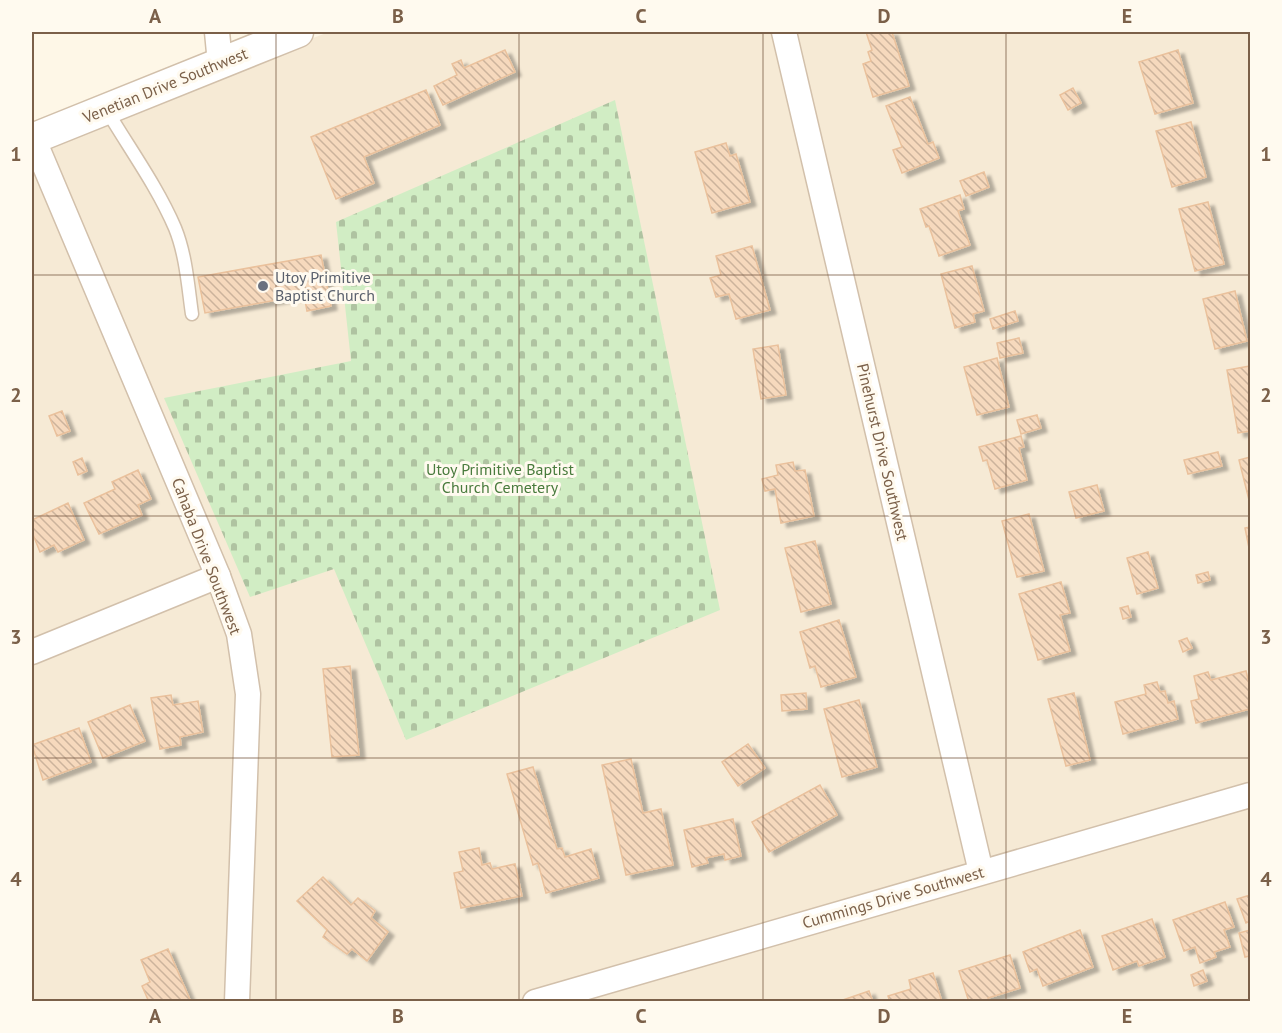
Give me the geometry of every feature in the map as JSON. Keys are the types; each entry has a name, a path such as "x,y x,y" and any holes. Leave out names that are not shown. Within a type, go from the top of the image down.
{"street":[{"path":"217,32 220,63"},
{"name":"Venetian Drive Southwest","path":"32,139 298,32"},
{"name":"Pinehurst Drive Southwest","path":"784,32 981,872"},
{"name":"Cahaba Drive Southwest","path":"32,139 218,576 238,634 248,694 237,1002"},
{"path":"32,652 218,576"},
{"name":"Cummings Drive Southwest","path":"535,1002 1251,795"}],"lane":[{"path":"106,109 162,201 176,230 192,314"}],"shaded area":[{"path":"329,32 1250,32 1250,1001 32,1002 32,144"}],"green space":[{"name":"Utoy Primitive Baptist Church Cemetery","path":"615,100 720,610 406,740 334,569 250,597 164,398 351,361 336,222"}],"building":[{"path":"866,32 892,32 909,86 873,97 863,64 871,61 868,52 872,50"},
{"path":"505,50 515,72 443,105 434,86 457,75 452,64 461,60 464,68"},
{"path":"1178,50 1193,103 1155,114 1139,62"},
{"path":"1073,88 1081,103 1068,110 1060,95"},
{"path":"426,90 440,125 364,157 374,183 336,199 311,137"},
{"path":"910,97 928,144 933,142 939,158 902,173 893,150 902,147 886,106"},
{"path":"1191,122 1206,177 1172,187 1156,131"},
{"path":"726,143 730,156 736,154 750,202 712,213 695,152"},
{"path":"984,172 989,187 966,196 960,181"},
{"path":"960,195 964,209 958,211 970,245 939,256 929,226 926,227 920,209"},
{"path":"1208,202 1224,264 1195,271 1179,209"},
{"path":"752,246 770,310 736,319 729,294 716,297 710,278 721,275 716,256"},
{"name":"Utoy Primitive Baptist Church","path":"321,255 331,306 307,311 304,295 205,313 198,277"},
{"path":"972,266 984,311 973,314 975,322 955,328 941,274"},
{"path":"1235,291 1247,341 1215,349 1203,299"},
{"path":"1015,311 1018,321 993,329 990,319"},
{"path":"1019,338 1023,353 1000,358 997,343"},
{"path":"778,345 786,395 761,399 753,349"},
{"path":"997,358 1009,407 977,415 964,367"},
{"path":"1250,366 1250,431 1238,433 1227,370"},
{"path":"62,411 70,431 57,436 49,416"},
{"path":"1037,415 1041,428 1021,434 1017,420"},
{"path":"1021,436 1024,447 1019,448 1027,480 995,489 987,460 983,461 979,447"},
{"path":"1218,452 1222,466 1188,474 1184,460"},
{"path":"1250,457 1250,504 1239,460"},
{"path":"82,458 87,471 78,475 73,462"},
{"path":"793,462 795,471 805,470 814,516 781,523 775,489 765,491 762,479 778,475 776,465"},
{"path":"138,470 151,499 138,505 142,515 99,534 84,503 115,489 112,482"},
{"path":"1097,485 1104,511 1076,518 1069,492"},
{"path":"68,503 84,540 58,552 54,545 40,552 32,532 32,520"},
{"path":"1029,514 1044,571 1017,577 1002,521"},
{"path":"1250,527 1250,553 1245,528"},
{"path":"815,541 831,604 801,612 785,548"},
{"path":"1148,552 1158,588 1137,594 1127,558"},
{"path":"1208,572 1210,580 1198,583 1196,575"},
{"path":"1061,582 1070,613 1060,615 1070,651 1038,660 1019,594"},
{"path":"1128,606 1131,617 1123,619 1120,608"},
{"path":"839,620 856,677 821,687 815,666 810,668 800,632"},
{"path":"1187,638 1192,648 1183,652 1179,641"},
{"path":"350,666 359,755 332,757 323,669"},
{"path":"1246,671 1250,688 1250,709 1196,723 1191,701 1199,699 1194,676 1208,672 1211,680"},
{"path":"1157,682 1160,692 1165,691 1168,703 1174,701 1178,719 1123,734 1115,702 1146,694 1144,685"},
{"path":"806,693 807,709 782,711 781,695"},
{"path":"1074,693 1090,760 1066,766 1048,699"},
{"path":"171,695 173,705 198,701 203,732 180,737 181,745 160,749 151,698"},
{"path":"859,700 877,767 842,777 824,709"},
{"path":"130,705 145,741 103,758 88,722"},
{"path":"79,728 91,762 43,780 32,745"},
{"path":"748,744 765,768 738,786 722,762"},
{"path":"631,759 643,813 661,809 673,865 626,875 602,765"},
{"path":"533,767 557,849 562,848 565,857 591,849 599,878 546,893 538,863 533,865 507,774"},
{"path":"820,785 837,815 769,852 752,822"},
{"path":"733,819 741,856 725,860 724,854 706,858 708,863 692,867 684,830"},
{"path":"479,848 482,865 490,863 492,869 515,864 522,896 461,908 454,873 463,871 459,852"},
{"path":"323,877 351,905 358,898 375,911 371,918 388,932 367,961 352,949 347,954 323,937 327,930 297,901"},
{"path":"1250,895 1250,921 1246,923 1237,899"},
{"path":"1225,902 1234,927 1224,930 1230,947 1214,952 1216,957 1200,963 1195,947 1184,951 1173,920"},
{"path":"1152,919 1165,957 1139,966 1137,961 1113,970 1102,936"},
{"path":"1080,930 1093,967 1043,986 1037,969 1030,972 1023,952"},
{"path":"1250,930 1250,956 1245,957 1239,933"},
{"path":"168,949 191,1002 149,1002 142,986 150,982 141,960"},
{"path":"1010,955 1020,988 988,998 989,1002 969,1002 959,971"},
{"path":"1203,970 1207,981 1194,986 1191,975"},
{"path":"933,973 942,1002 890,1002 888,996 911,989 909,980"},
{"path":"869,991 873,1002 837,1002"}],"place":[{"name":"Utoy Primitive Baptist Church","path":"263,286"}]}
